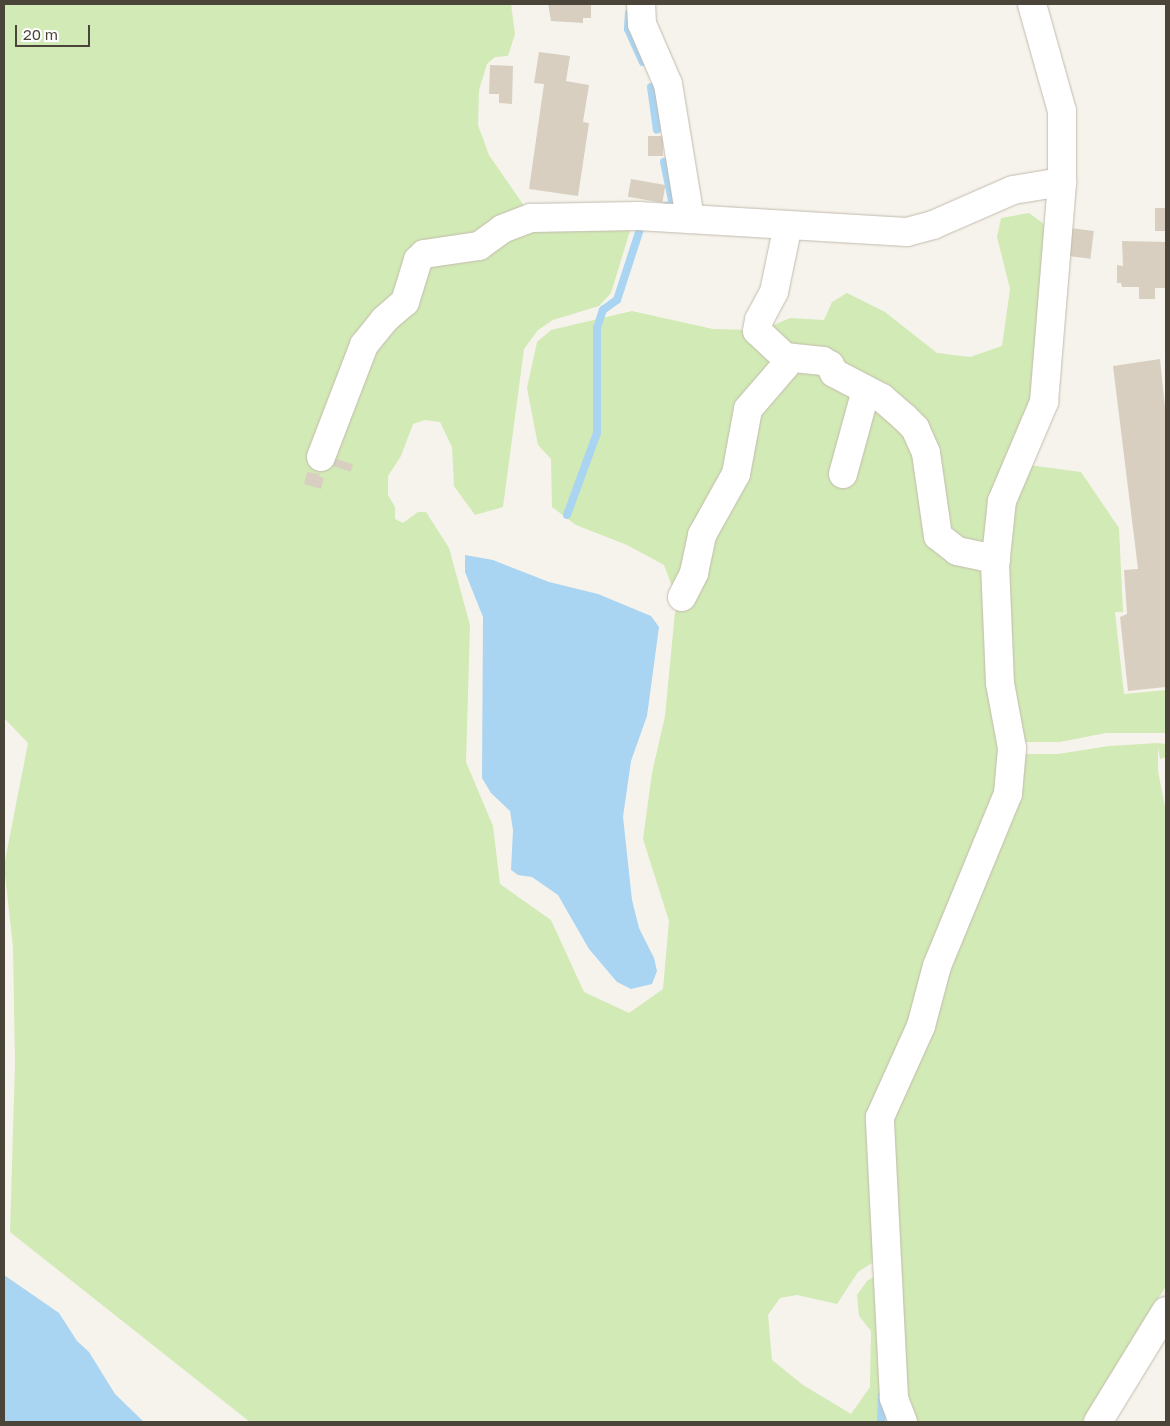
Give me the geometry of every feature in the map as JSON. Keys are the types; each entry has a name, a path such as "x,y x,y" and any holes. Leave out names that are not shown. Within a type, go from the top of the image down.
{"street":[{"path":"641,4 642,24 668,84 690,219"},
{"path":"904,1422 894,1398 880,1117 922,1026 936,966 1008,794 1012,748 1000,683 996,559 1002,501 1044,402 1062,182 1062,110 1032,4"},
{"path":"321,457 364,345 384,320 405,302 418,260 424,254 479,246 502,229 531,218 638,216 907,232 934,225 1013,190 1062,182"},
{"path":"788,225 774,292 759,320 756,331 785,357 823,362 830,365 834,373 866,390 904,417 918,434 926,453 938,536 957,551 996,559"},
{"path":"682,597 694,574 702,535 736,474 748,409 760,392 778,376 785,366 785,357"},
{"path":"843,474 866,390"},
{"path":"1098,1422 1166,1311"}],"green space":[{"path":"4,4 511,4 515,34 508,56 495,57 487,64 479,90 478,125 489,155 531,216 499,226 476,244 420,251 397,305 365,337 317,457 325,459 363,356 386,324 408,305 422,264 427,258 478,251 504,233 536,223 633,221 611,293 599,306 553,320 538,330 524,349 503,507 475,515 454,486 452,447 440,422 425,420 413,424 401,456 388,476 388,495 395,507 395,519 403,523 418,512 426,512 449,548 470,625 466,762 493,826 500,884 551,920 584,992 629,1013 663,989 669,921 643,839 652,773 665,716 675,612 691,591 707,535 739,474 755,405 764,392 786,374 790,362 827,368 831,375 863,393 839,475 844,476 868,395 906,423 913,434 920,447 933,537 951,552 989,561 989,617 1000,734 1001,792 929,963 909,1033 886,1078 874,1111 871,1131 882,1249 875,1261 858,1272 837,1304 797,1295 780,1298 768,1315 772,1360 803,1385 851,1414 870,1387 871,1331 859,1316 857,1295 867,1281 879,1273 884,1276 890,1332 886,1422 250,1422 10,1232 15,1064 13,947 4,866 28,743 4,718"},
{"path":"1029,213 1044,224 1045,285 1040,370 989,554 955,546 921,432 788,354 762,330 790,318 824,320 832,302 847,293 885,312 937,353 970,357 1002,346 1010,289 997,237 1001,218"},
{"path":"632,311 713,329 752,330 779,357 737,438 676,597 664,565 627,545 576,525 552,507 551,459 538,445 527,388 537,342 551,330"},
{"path":"1029,465 1081,472 1119,528 1123,612 1115,612 1124,694 1166,690 1166,733 1106,733 1060,742 1016,742 1005,531"},
{"path":"1166,744 1166,757 1160,759 1158,747 1158,771 1166,812 1166,1286 1082,1422 910,1422 888,1131 1018,754 1058,754 1109,746"}],"water":[{"path":"465,555 493,560 549,582 598,594 651,616 659,627 647,716 631,761 623,817 632,900 639,928 654,958 657,971 652,984 631,989 617,982 589,949 558,895 532,877 518,875 511,870 513,830 510,811 491,793 482,778 483,617 465,572"},
{"path":"4,1275 59,1313 77,1341 89,1352 115,1394 144,1422 4,1422"}],"building":[{"path":"548,4 591,4 591,18 583,18 583,23 551,21"},
{"path":"539,52 570,56 566,81 589,85 583,122 589,123 578,196 529,189 544,84 534,83"},
{"path":"490,65 513,66 512,104 499,103 499,94 489,94"},
{"path":"648,136 663,136 663,156 648,156"},
{"path":"631,179 665,185 662,203 628,197"},
{"path":"1155,208 1166,208 1166,231 1155,231"},
{"path":"1070,228 1094,231 1090,259 1067,256"},
{"path":"1122,241 1166,242 1166,288 1155,288 1155,299 1139,299 1139,287 1122,287 1121,283 1117,283 1117,265 1123,266"},
{"path":"1160,359 1166,417 1166,687 1128,691 1120,617 1127,614 1124,570 1138,569 1113,366"},
{"path":"334,458 353,464 351,472 332,466"},
{"path":"307,472 320,474 319,476 324,478 321,489 304,484"}],"waterway":[{"path":"629,13 628,29 643,62"},
{"path":"651,87 657,130"},
{"path":"664,162 673,205 665,206"},
{"path":"567,515 597,433 597,328 603,310 617,300 641,226"},
{"path":"881,1422 882,1396"}]}
